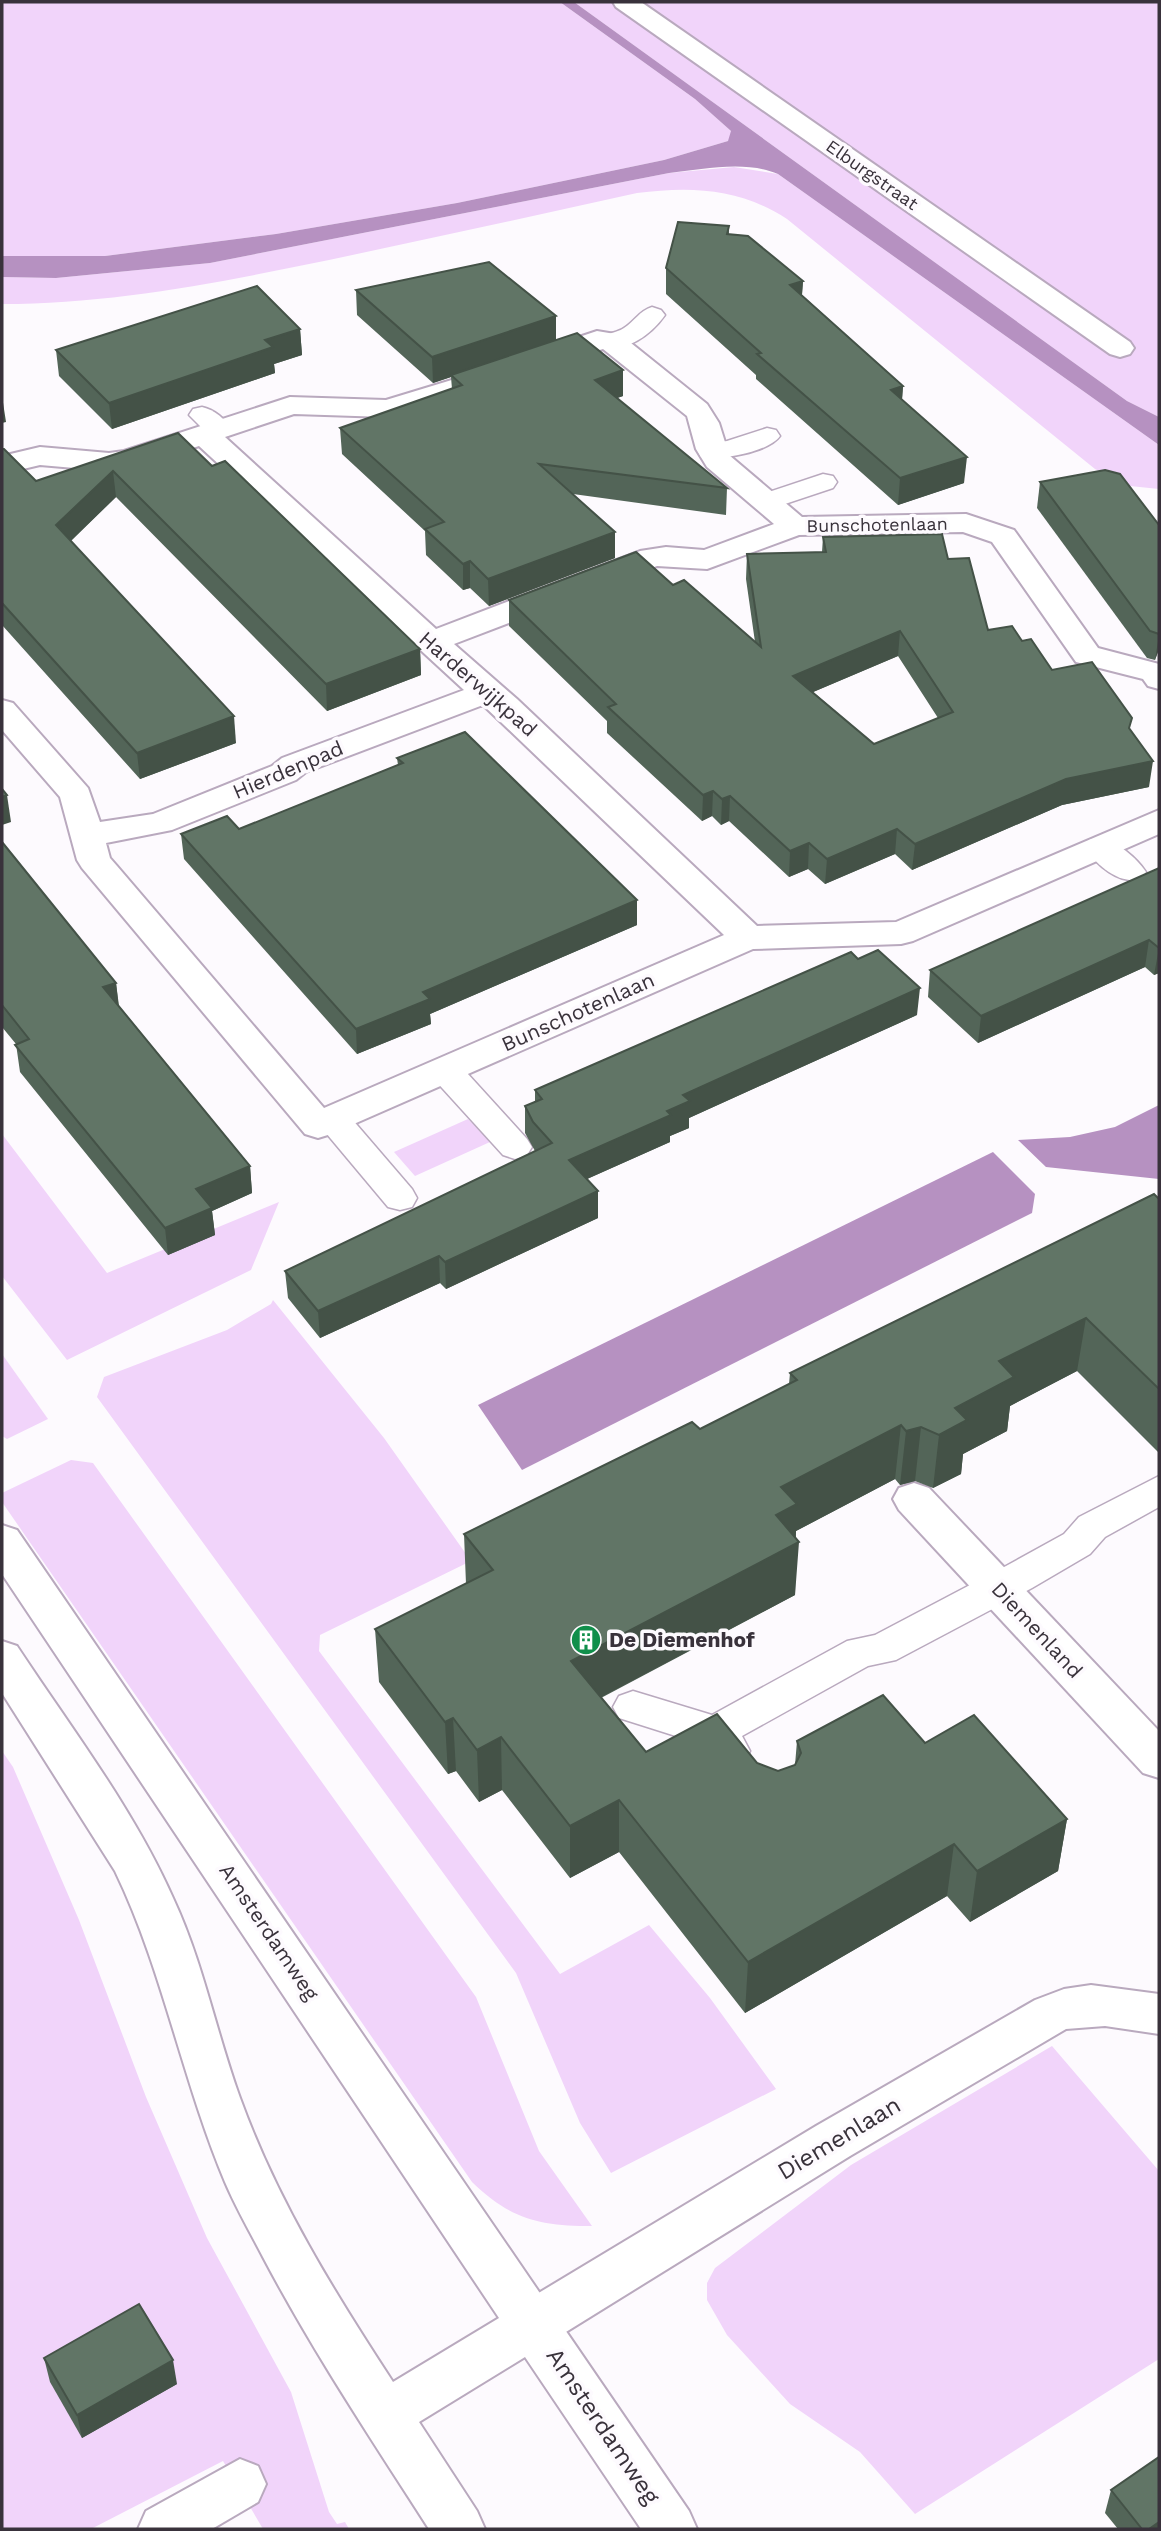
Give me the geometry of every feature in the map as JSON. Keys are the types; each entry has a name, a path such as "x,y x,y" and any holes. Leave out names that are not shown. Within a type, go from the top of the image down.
{"street":[{"name":"Elburgstraat","path":"625,2 1120,348"},
{"path":"2,466 40,456 118,461 209,427 303,404 376,409 401,406 597,340 611,341"},
{"name":"Bunschotenlaan","path":"611,341 697,410 707,427 711,451 718,461 795,526 966,523 1003,536 1087,655 1158,674"},
{"name":"Harderwijkpad","path":"209,427 394,614 431,642 485,692 506,706 748,938"},
{"path":"431,642 651,558 666,556 707,560 795,526"},
{"name":"Hierdenpad","path":"87,835 160,823 284,773 294,765 485,692"},
{"path":"2,710 76,795 94,860 322,1130"},
{"name":"Bunschotenlaan","path":"322,1130 445,1070 748,938 901,933 1159,821"},
{"name":"Diemenland","path":"914,1499 1159,1760"},
{"name":"Amsterdamweg","path":"2,1541 535,2323 671,2529"},
{"path":"2,1658 137,1869 169,1942 216,2097 249,2182 314,2306 459,2529"},
{"name":"Diemenlaan","path":"535,2323 833,2141 1051,2014 1070,2006 1090,2004 1159,2014"},
{"path":"385,2415 535,2323"},
{"path":"164,2529 240,2484"}],"lane":[{"path":"611,341 632,334 652,316"},
{"path":"711,451 731,449 767,436"},
{"path":"767,502 823,482"},
{"path":"1100,847 1130,872"},
{"path":"445,1070 515,1147"},
{"path":"322,1130 400,1198"},
{"path":"715,1732 861,1652 882,1649 998,1589 1077,1544 1092,1527 1159,1490"},
{"path":"633,1707 715,1732 749,1774"}],"shaded area":[{"path":"2,2 560,2 695,99 731,131 732,136 728,141 664,160 457,203 276,234 105,256 2,256"},
{"path":"560,2 574,2 1127,401 1159,417 1159,445 778,174 752,167 669,173 210,263 56,278 2,277 2,256 105,256 276,234 457,203 664,160 728,141 731,131 695,99"},
{"path":"574,2 614,2 934,226 961,229 638,2 1159,2 1159,417 1127,401"},
{"path":"734,167 778,174 1159,445 1159,489 1130,486 1095,469 787,219 751,201 715,192 677,190 637,193 329,260 166,290 84,300 2,304 2,277 56,278 210,263 669,173"},
{"path":"1159,1105 1159,1179 1046,1167 1018,1140 1070,1137 1115,1127"},
{"path":"468,1119 490,1142 415,1176 394,1152"},
{"path":"2,1134 107,1273 279,1202 251,1270 67,1360 2,1276"},
{"path":"993,1152 1035,1194 1032,1213 522,1470 478,1405"},
{"path":"273,1300 384,1438 471,1561 320,1635 319,1651 560,1974 649,1925 710,1998 776,2089 611,2173 580,2123 516,1973 97,1397 104,1377 227,1330 271,1304"},
{"path":"2,1354 48,1419 7,1439 2,1436"},
{"path":"71,1460 93,1463 476,1997 539,2151 592,2226 542,2222 514,2213 486,2195 472,2182 2,1502 2,1493"},
{"path":"2,1751 13,1767 79,1920 146,2097 207,2238 291,2392 329,2512 337,2524 345,2522 349,2529 263,2529 223,2461 91,2529 2,2529"},
{"path":"1052,2046 1159,2171 1159,2359 915,2514 860,2452 790,2404 727,2335 707,2300 707,2283 715,2268 851,2165"}],"building":[{"path":"678,222 729,226 727,234 748,236 803,281 790,285 903,386 891,390 967,457 900,478 757,354 761,353 666,268"},
{"path":"489,262 556,316 432,357 356,290"},
{"path":"257,286 300,329 265,340 273,347 109,403 56,350"},
{"path":"577,333 623,370 595,380 727,488 539,464 615,532 488,579 470,561 463,564 425,529 444,522 340,428 462,385 451,375"},
{"path":"178,433 212,466 225,461 420,649 326,684 113,471 56,525 234,716 137,753 2,603 2,449 36,481"},
{"path":"1105,470 1120,474 1159,525 1159,634 1150,631 1040,482"},
{"path":"942,534 948,559 969,558 988,630 1012,626 1022,641 1031,639 1052,670 1092,662 1132,718 1129,728 1153,761 1066,779 915,844 897,829 827,859 809,843 790,851 730,796 722,799 713,791 703,795 608,707 616,704 509,600 636,552 673,585 684,580 761,647 747,554 826,552 823,537","holes":["900,631 953,712 874,744 793,676"]},
{"path":"465,732 637,900 423,992 430,999 356,1029 181,834 227,816 239,829 403,763 397,758"},
{"path":"2,842 116,983 103,987 250,1166 196,1189 212,1208 165,1228 15,1045 29,1039 2,1005"},
{"path":"1159,868 1159,948 1149,940 981,1016 930,970"},
{"path":"878,950 920,988 683,1095 690,1101 667,1111 671,1115 569,1160 598,1191 445,1262 439,1256 318,1311 285,1271 552,1143 533,1122 525,1106 542,1099 535,1090 851,952 858,959"},
{"name":"De Diemenhof","path":"1154,1194 1159,1199 1159,1389 1086,1318 999,1361 1014,1377 955,1408 967,1420 939,1435 921,1427 906,1431 901,1425 781,1487 797,1504 776,1515 799,1542 571,1661 646,1752 717,1714 757,1763 778,1771 795,1765 801,1753 797,1741 883,1695 925,1743 974,1715 1067,1819 977,1871 954,1844 748,1962 619,1800 570,1826 501,1737 477,1750 453,1718 445,1722 375,1629 493,1570 464,1534 692,1422 700,1429 797,1380 790,1373"},
{"path":"139,2304 173,2360 77,2415 44,2358"},
{"path":"1159,2457 1159,2522 1149,2529 1142,2529 1111,2490"}],"place":[{"name":"De Diemenhof","path":"586,1640"}]}
